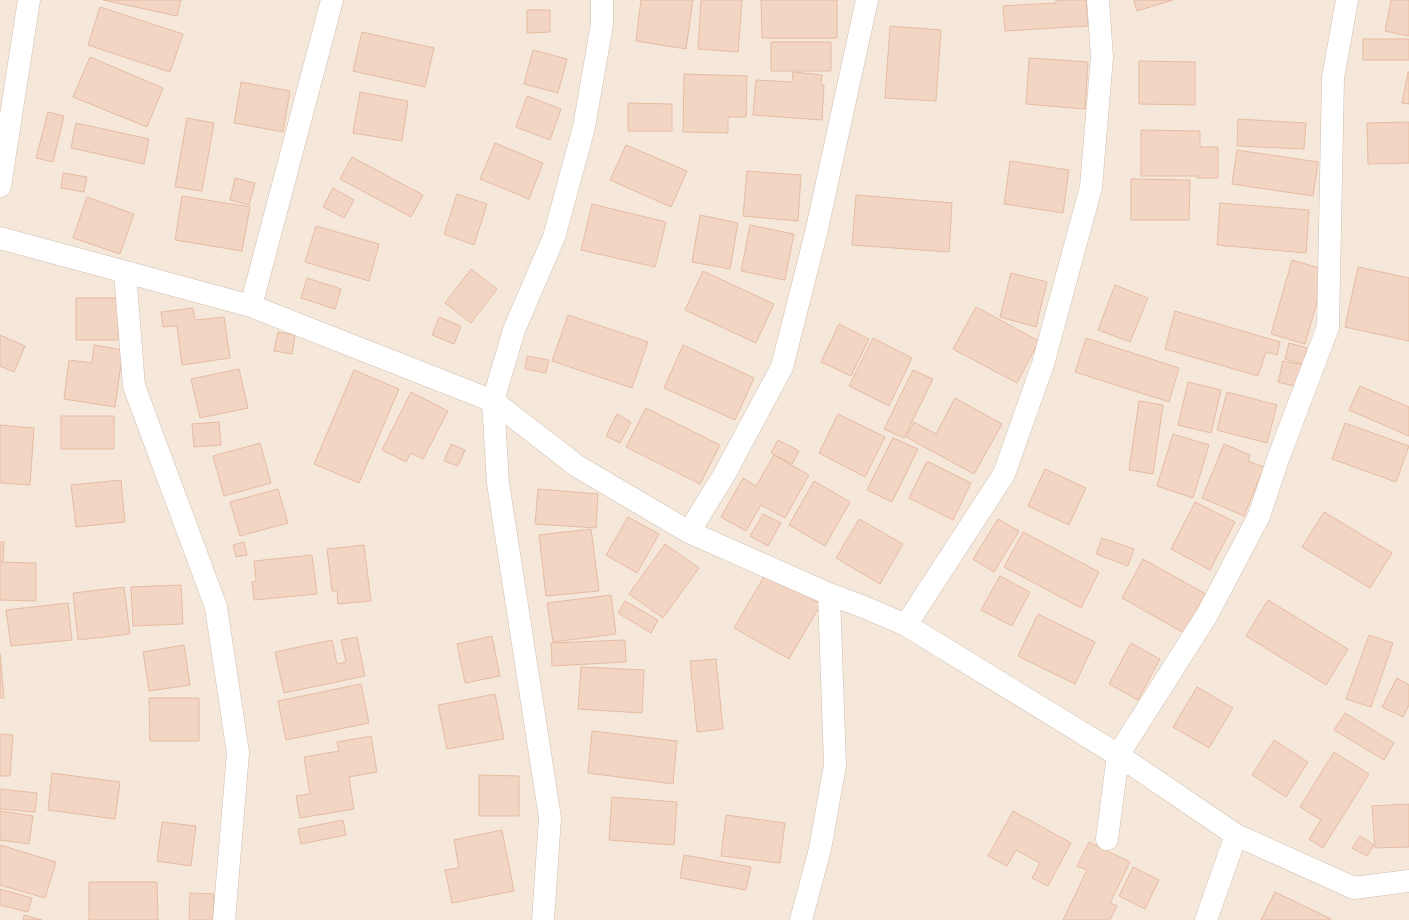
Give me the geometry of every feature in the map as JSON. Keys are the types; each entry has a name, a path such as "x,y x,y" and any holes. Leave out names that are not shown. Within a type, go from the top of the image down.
{"street":[{"path":"0,186 28,0"},
{"path":"251,306 332,0"},
{"path":"543,920 550,818 498,483 493,401 514,330 556,229 584,127 602,24 602,0"},
{"path":"689,532 724,475 782,367 816,233 867,0"},
{"path":"906,625 1004,474 1043,364 1090,187 1102,57 1098,0"},
{"path":"1107,839 1118,755 1207,615 1259,516 1278,459 1328,327 1333,78 1347,0"},
{"path":"0,238 251,306 493,401 577,466 689,532 828,594 864,607 906,625 1118,755 1236,834 1354,888 1409,881"},
{"path":"125,272 134,386 218,615 238,753 224,920"},
{"path":"801,920 820,849 835,765 828,594"},
{"path":"1206,920 1236,834"}],"shaded area":[{"path":"0,0 1409,0 1409,920 0,920"}],"building":[{"path":"103,0 181,0 177,16"},
{"path":"641,0 693,0 686,49 636,41"},
{"path":"701,0 742,0 738,52 698,49"},
{"path":"761,0 837,0 837,38 762,38"},
{"path":"1056,0 1086,0 1088,26 1005,31 1003,6 1056,3"},
{"path":"1134,0 1173,0 1137,11"},
{"path":"1391,0 1409,0 1409,36 1385,31"},
{"path":"100,7 183,34 170,72 88,45"},
{"path":"527,10 550,10 550,32 527,33"},
{"path":"890,26 941,30 936,101 885,98"},
{"path":"362,32 434,48 425,87 353,71"},
{"path":"1363,39 1409,39 1409,60 1363,60"},
{"path":"771,42 831,42 831,71 771,71"},
{"path":"533,50 567,59 558,93 524,84"},
{"path":"90,57 163,88 147,127 73,97"},
{"path":"1029,58 1088,62 1085,109 1026,104"},
{"path":"1139,61 1195,62 1195,105 1139,104"},
{"path":"793,72 822,75 821,85 824,85 822,120 753,115 756,80 792,82"},
{"path":"1409,72 1409,104 1402,103"},
{"path":"684,74 747,76 746,117 728,117 728,133 683,132"},
{"path":"241,82 290,91 283,132 234,123"},
{"path":"360,92 408,101 402,141 353,133"},
{"path":"527,96 561,109 550,140 516,127"},
{"path":"628,103 672,104 672,131 628,131"},
{"path":"48,112 64,116 53,162 36,158"},
{"path":"187,118 214,123 202,191 175,187"},
{"path":"1238,119 1306,123 1304,149 1237,146"},
{"path":"1409,122 1409,163 1368,164 1367,123"},
{"path":"76,123 149,139 144,164 71,148"},
{"path":"1141,130 1200,131 1200,147 1218,147 1218,178 1197,178 1197,176 1141,176"},
{"path":"495,143 543,163 529,199 480,179"},
{"path":"626,145 687,171 671,207 610,180"},
{"path":"1237,150 1318,162 1313,196 1232,184"},
{"path":"352,157 423,195 411,217 340,179"},
{"path":"1010,161 1069,170 1063,213 1004,204"},
{"path":"747,171 801,175 798,221 743,216"},
{"path":"63,173 87,177 84,192 61,188"},
{"path":"235,178 255,183 249,205 230,200"},
{"path":"1131,179 1190,180 1189,220 1131,220"},
{"path":"333,188 354,200 344,218 323,207"},
{"path":"457,194 487,204 474,245 444,234"},
{"path":"856,195 952,203 949,252 852,245"},
{"path":"182,196 250,207 242,251 175,240"},
{"path":"87,197 134,214 120,254 73,238"},
{"path":"1220,203 1309,210 1306,253 1217,245"},
{"path":"592,204 666,222 655,267 581,250"},
{"path":"700,215 738,223 730,269 692,262"},
{"path":"750,225 794,234 785,280 741,271"},
{"path":"316,226 379,244 369,281 305,262"},
{"path":"1292,260 1326,270 1305,344 1271,334"},
{"path":"1358,267 1409,278 1409,341 1345,327"},
{"path":"471,269 497,289 471,323 445,303"},
{"path":"703,271 774,304 756,343 685,310"},
{"path":"1011,273 1047,282 1036,327 1000,317"},
{"path":"307,278 341,289 335,309 301,298"},
{"path":"1115,285 1148,298 1130,342 1098,330"},
{"path":"76,298 118,298 118,340 76,340"},
{"path":"976,307 1039,341 1017,383 953,349"},
{"path":"193,308 195,320 224,317 230,358 182,365 177,326 163,327 161,312"},
{"path":"1175,311 1280,342 1277,355 1266,352 1258,376 1165,349"},
{"path":"568,315 648,342 632,388 552,361"},
{"path":"439,317 461,326 454,344 432,335"},
{"path":"839,324 869,339 851,376 821,362"},
{"path":"278,332 295,335 292,354 274,351"},
{"path":"0,335 25,346 14,372 0,366"},
{"path":"873,338 912,358 889,406 849,386"},
{"path":"1086,338 1179,368 1169,402 1075,372"},
{"path":"1289,343 1307,348 1303,364 1285,359"},
{"path":"94,345 123,350 115,407 64,399 69,360 92,363"},
{"path":"683,345 754,378 735,420 664,388"},
{"path":"527,356 549,360 546,373 525,369"},
{"path":"1283,361 1303,365 1298,387 1278,382"},
{"path":"239,369 248,408 200,418 191,379"},
{"path":"354,370 399,389 359,483 314,464"},
{"path":"913,370 933,379 904,438 884,429"},
{"path":"1188,382 1221,390 1211,433 1178,425"},
{"path":"1360,386 1409,407 1409,436 1349,410"},
{"path":"411,392 448,411 423,459 411,453 406,462 382,450"},
{"path":"1227,392 1277,405 1267,443 1217,430"},
{"path":"955,398 1002,424 974,474 906,437 914,422 936,434"},
{"path":"1139,401 1163,405 1153,474 1129,470"},
{"path":"646,408 720,445 700,484 626,447"},
{"path":"617,414 631,422 620,443 606,436"},
{"path":"838,414 885,437 865,477 819,453"},
{"path":"61,416 114,416 114,449 61,449"},
{"path":"219,422 221,445 194,447 192,424"},
{"path":"1345,423 1409,446 1396,482 1332,459"},
{"path":"0,425 34,428 30,485 0,483"},
{"path":"1173,434 1209,445 1193,498 1157,486"},
{"path":"893,438 918,449 892,502 867,490"},
{"path":"778,440 799,451 792,464 771,453"},
{"path":"260,443 271,483 224,496 213,456"},
{"path":"451,444 465,450 458,466 444,461"},
{"path":"1224,444 1250,455 1248,461 1264,467 1244,516 1202,498"},
{"path":"774,455 809,475 785,518 761,505 746,531 721,517 743,478 756,486"},
{"path":"927,461 971,483 953,520 909,498"},
{"path":"1045,469 1086,488 1069,525 1028,506"},
{"path":"121,480 125,522 76,527 71,485"},
{"path":"814,481 850,502 825,546 789,525"},
{"path":"278,489 288,523 240,536 230,502"},
{"path":"538,489 598,494 596,528 535,524"},
{"path":"1195,502 1235,522 1210,570 1171,549"},
{"path":"1324,512 1392,553 1370,588 1302,547"},
{"path":"763,514 781,523 768,546 750,536"},
{"path":"628,517 659,534 637,573 606,555"},
{"path":"859,519 903,544 880,584 836,558"},
{"path":"998,519 1019,531 994,572 973,559"},
{"path":"591,529 599,591 546,596 539,535"},
{"path":"1023,532 1099,572 1081,608 1004,567"},
{"path":"1102,538 1134,549 1128,566 1096,554"},
{"path":"0,542 4,542 3,561 0,561"},
{"path":"244,542 247,555 236,557 233,545"},
{"path":"665,544 699,568 663,618 629,594"},
{"path":"364,545 371,601 338,604 337,591 332,591 327,549"},
{"path":"312,555 317,594 254,600 252,582 256,581 254,561"},
{"path":"1143,559 1206,594 1184,633 1122,598"},
{"path":"0,562 36,563 36,601 0,600"},
{"path":"766,573 821,604 789,659 734,628"},
{"path":"1000,576 1030,592 1012,626 981,610"},
{"path":"181,585 183,624 133,626 131,587"},
{"path":"124,587 130,634 78,640 73,593"},
{"path":"611,595 616,634 553,642 547,603"},
{"path":"1268,600 1348,649 1326,685 1246,636"},
{"path":"625,601 658,620 651,633 618,613"},
{"path":"68,603 72,640 11,646 6,610"},
{"path":"1038,614 1095,642 1075,684 1018,656"},
{"path":"1369,635 1393,643 1371,707 1346,699"},
{"path":"492,636 500,676 465,683 457,644"},
{"path":"357,637 365,676 284,693 275,652 332,640 337,664 346,662 341,640"},
{"path":"625,640 626,662 552,666 551,643"},
{"path":"1131,643 1160,659 1138,700 1109,684"},
{"path":"184,645 190,685 149,691 143,652"},
{"path":"0,653 4,698 0,698"},
{"path":"716,659 723,729 697,732 690,661"},
{"path":"581,667 644,670 642,713 578,709"},
{"path":"1397,678 1409,685 1409,705 1403,717 1382,707"},
{"path":"361,684 369,723 286,740 278,701"},
{"path":"1197,687 1233,708 1209,748 1173,727"},
{"path":"495,694 504,739 447,749 438,705"},
{"path":"149,698 199,698 199,741 150,741"},
{"path":"1345,713 1394,743 1384,760 1334,730"},
{"path":"592,731 677,741 673,784 588,773"},
{"path":"0,734 13,735 10,776 0,776"},
{"path":"371,736 377,772 349,777 354,809 300,818 296,796 310,794 304,757 339,751 337,742"},
{"path":"1274,740 1308,762 1286,797 1252,775"},
{"path":"1334,752 1369,774 1323,848 1309,839 1321,820 1300,807"},
{"path":"52,773 120,782 115,819 48,810"},
{"path":"479,775 519,776 519,816 479,816"},
{"path":"0,789 37,793 35,812 0,809"},
{"path":"612,797 677,802 674,845 609,840"},
{"path":"1409,804 1409,847 1375,848 1372,806"},
{"path":"0,811 33,816 29,844 0,840"},
{"path":"1013,811 1071,843 1048,886 1032,878 1040,863 1016,850 1007,866 988,856"},
{"path":"726,815 785,823 780,863 721,856"},
{"path":"343,820 346,835 301,844 298,829"},
{"path":"162,822 196,826 191,866 157,861"},
{"path":"502,830 514,891 452,903 445,870 459,868 454,840"},
{"path":"1360,836 1374,845 1367,856 1352,848"},
{"path":"1089,842 1130,862 1110,903 1117,906 1110,920 1063,920 1087,870 1077,866"},
{"path":"0,845 56,862 45,898 0,885"},
{"path":"684,855 751,867 746,890 680,878"},
{"path":"1133,867 1159,880 1145,909 1119,896"},
{"path":"89,882 157,882 158,920 89,920"},
{"path":"0,889 32,898 28,912 0,905"},
{"path":"1275,892 1331,919 1331,920 1261,920"},
{"path":"190,893 214,894 213,920 189,920"},
{"path":"24,915 42,920 23,920"}]}
